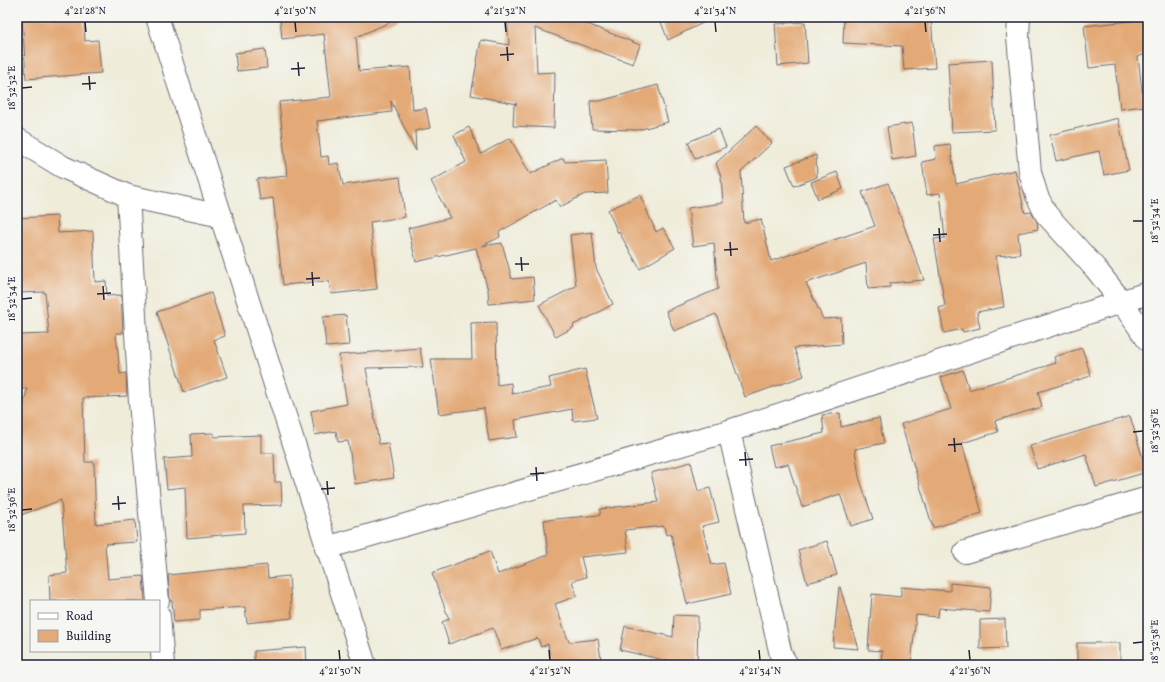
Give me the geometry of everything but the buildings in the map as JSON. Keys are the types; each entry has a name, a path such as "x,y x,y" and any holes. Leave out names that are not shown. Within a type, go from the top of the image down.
{"street":[{"path":"157,17 222,216 326,548 365,665"},
{"path":"1019,17 1018,37 1030,172 1037,196 1046,214 1095,268 1121,301 1148,340"},
{"path":"17,139 64,167 128,196 222,216"},
{"path":"128,196 140,402 158,600"},
{"path":"326,548 729,431 1148,293"},
{"path":"729,431 781,655 787,665"},
{"path":"965,552 1148,498"},
{"path":"160,628 163,665"}]}
